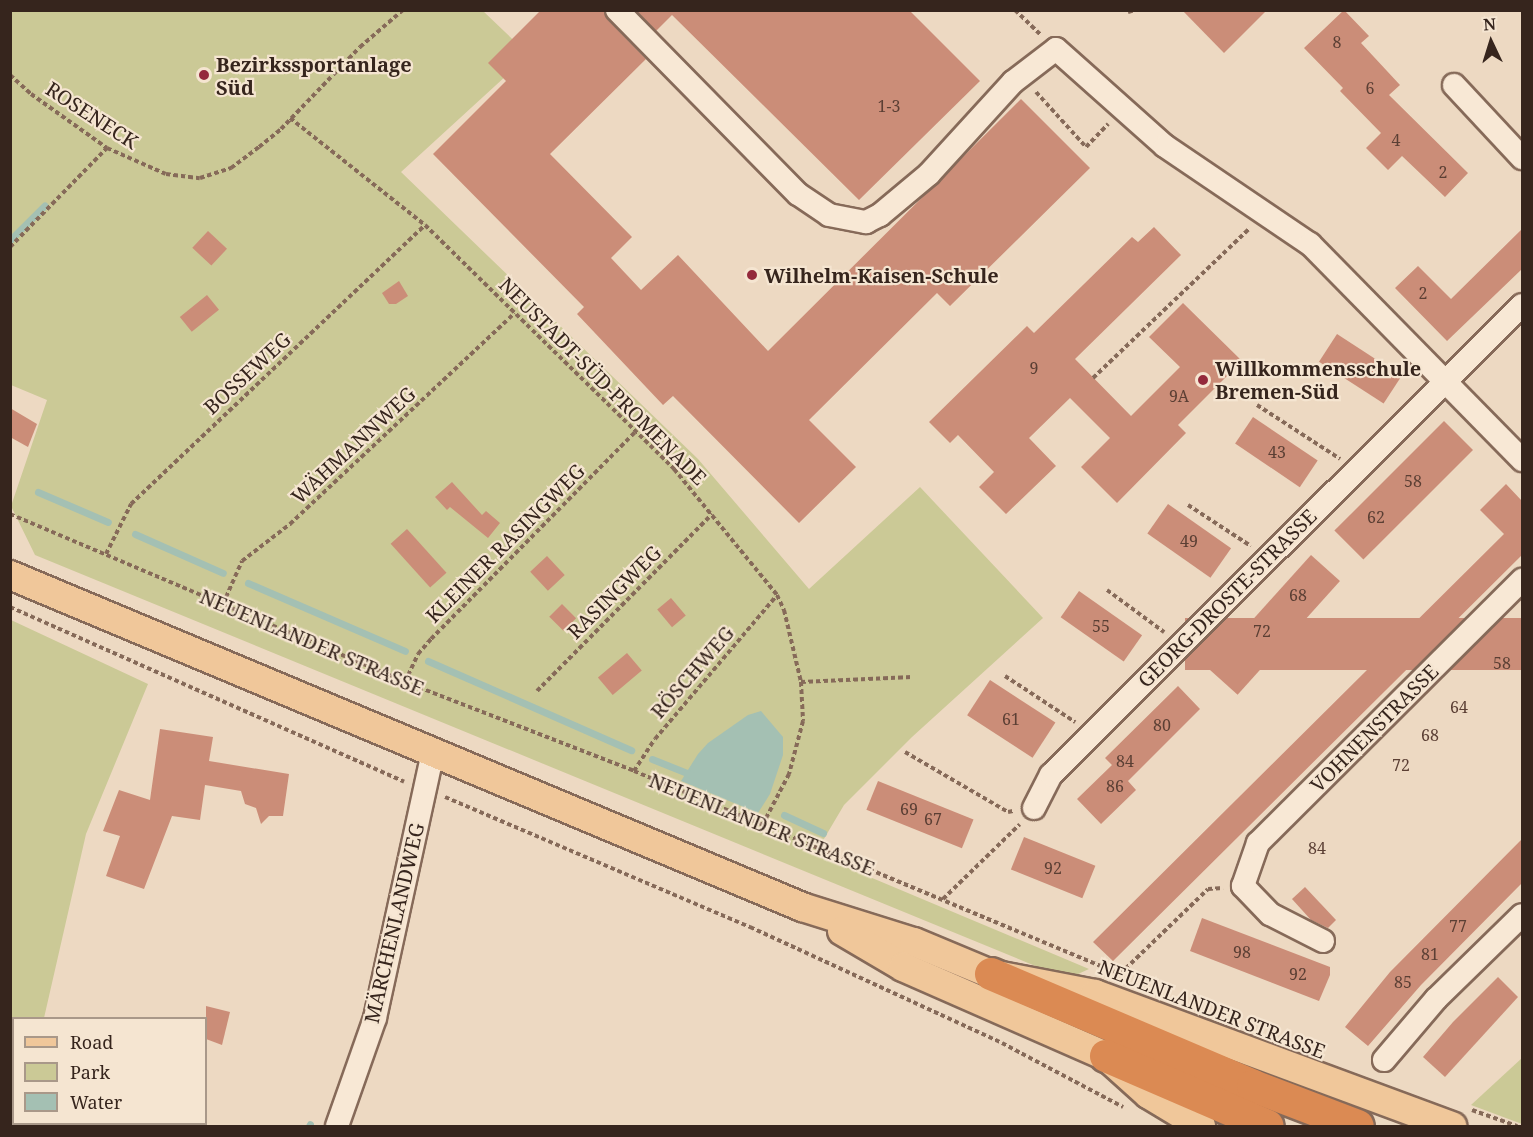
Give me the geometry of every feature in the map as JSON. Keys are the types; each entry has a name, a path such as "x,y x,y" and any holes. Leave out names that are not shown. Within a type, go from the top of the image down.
{"highway":[{"name":"NEUENLANDER STRASSE","path":"991,974 1253,1086 1358,1126"},
{"name":"NEUENLANDER STRASSE","path":"1106,1056 1268,1126"}],"main road":[{"name":"NEUENLANDER STRASSE","path":"10,574 802,907 914,942 991,974 1095,994 1458,1117"},
{"name":"NEUENLANDER STRASSE","path":"802,907 903,967 1106,1056 1148,1094 1201,1126"}],"street":[{"path":"617,10 798,194 829,215 866,222 880,215 929,174 1021,76 1056,49 1165,146 1310,244 1522,460"},
{"path":"1454,85 1522,158"},
{"name":"GEORG-DROSTE-STRASSE","path":"1034,808 1050,775 1522,305"},
{"name":"VOHNENSTRASSE","path":"1243,886 1258,843 1522,580"},
{"name":"MÄRCHENLANDWEG","path":"337,1126 375,1017 433,752"},
{"path":"1243,886 1270,914 1323,941"},
{"path":"1384,1060 1436,999 1522,915"}],"path":[{"path":"290,118 360,47 403,10"},
{"path":"1015,10 1056,49"},
{"path":"1128,12 1135,10"},
{"name":"ROSENECK","path":"10,75 31,94 107,148 165,174 200,178 231,168 281,129 290,118"},
{"path":"1021,76 1086,147 1123,109"},
{"name":"NEUSTADT-SÜD-PROMENADE","path":"290,118 426,225 674,469 777,595 784,610 801,682 803,721 789,774 763,824"},
{"path":"10,248 107,148"},
{"path":"1093,378 1264,214"},
{"name":"BOSSEWEG","path":"106,554 131,504 426,225"},
{"name":"WÄHMANNWEG","path":"223,604 242,561 299,516 515,313"},
{"path":"1257,405 1357,470"},
{"name":"KLEINER RASINGWEG","path":"405,682 418,654 431,639 636,431"},
{"path":"1188,506 1268,557"},
{"name":"NEUENLANDER STRASSE","path":"10,514 405,682 634,771 1131,978"},
{"name":"RASINGWEG","path":"537,692 712,514"},
{"path":"1107,590 1180,644"},
{"name":"RÖSCHWEG","path":"634,771 655,739 777,595"},
{"path":"10,606 424,789 750,927 1002,1043 1129,1110"},
{"path":"1005,676 1091,734"},
{"path":"801,682 912,677"},
{"path":"905,752 1008,812 1034,808"},
{"path":"943,898 1014,832 1034,808"},
{"path":"1120,974 1208,889 1243,886"},
{"path":"1458,1117 1517,1126"}],"green space":[{"path":"10,11 483,11 529,55 401,172 698,459 809,589 920,487 1043,618 912,737 844,805 815,854 1089,969 1067,979 35,555 11,506 47,400 11,385"},
{"path":"11,620 148,684 86,834 44,1017 12,1017 12,1125 19,1126 10,1126"},
{"path":"1522,1058 1522,1124 1471,1105"}],"water":[{"path":"761,711 783,737 783,755 770,794 758,813 681,781 708,743 748,715"}],"building":[{"path":"541,10 604,10 607,19 646,59 550,154 632,237 611,258 641,290 678,255 768,351 1021,99 1090,168 950,306 937,293 809,420 856,467 799,523 673,396 663,405 577,314 584,307 433,154 506,81 488,63"},
{"path":"636,10 909,10 980,81 859,200 672,15 656,31"},
{"path":"1182,10 1267,10 1224,53"},
{"path":"1344,10 1369,36 1361,43 1400,85 1389,95 1468,173 1445,197 1402,156 1388,170 1366,148 1381,133 1340,91 1343,88 1304,48"},
{"path":"1154,227 1181,255 1075,359 1131,416 1180,367 1149,337 1183,303 1242,361 1178,425 1186,433 1117,503 1081,467 1110,438 1070,398 1029,438 1056,466 1006,514 979,487 994,472 958,435 950,443 929,422 1027,326 1034,333 1132,237 1138,242"},
{"path":"1522,229 1522,269 1447,341 1395,288 1418,266 1451,299"},
{"path":"208,231 227,249 211,266 192,248"},
{"path":"399,281 408,296 396,304 389,304 382,293"},
{"path":"207,295 219,310 192,332 180,317"},
{"path":"1337,334 1402,376 1384,404 1319,362"},
{"path":"10,408 37,424 28,447 10,437"},
{"path":"1253,417 1318,461 1300,487 1235,444"},
{"path":"1444,421 1473,450 1363,560 1334,531"},
{"path":"452,482 482,515 486,511 500,523 488,538 450,507 447,510 435,497"},
{"path":"1506,484 1522,501 1522,555 1113,961 1093,942 1504,534 1480,510"},
{"path":"1168,504 1231,548 1210,578 1147,533"},
{"path":"407,529 446,573 430,588 391,544"},
{"path":"1311,555 1340,581 1238,695 1209,669"},
{"path":"547,556 565,575 548,591 530,572"},
{"path":"1079,591 1142,635 1124,661 1061,617"},
{"path":"671,598 686,616 672,627 657,610"},
{"path":"562,604 576,618 563,631 549,617"},
{"path":"1185,618 1522,618 1522,670 1185,670"},
{"path":"627,653 642,671 613,695 598,677"},
{"path":"990,680 1055,722 1033,758 967,715"},
{"path":"1178,686 1200,709 1128,781 1136,790 1101,824 1077,799 1112,765 1105,758"},
{"path":"160,729 213,737 209,761 289,774 283,816 269,816 261,824 256,808 245,804 241,791 205,785 200,820 172,816 144,889 106,876 120,836 103,831 119,790 150,800"},
{"path":"878,781 973,820 962,848 866,810"},
{"path":"1024,837 1095,866 1082,898 1011,869"},
{"path":"1522,839 1522,883 1421,985 1368,1046 1345,1027 1390,972"},
{"path":"1305,887 1336,920 1328,928 1311,920 1292,899"},
{"path":"1202,918 1330,967 1330,975 1319,1001 1190,951"},
{"path":"1498,977 1518,997 1445,1077 1423,1057 1453,1022"},
{"path":"206,1006 230,1012 222,1045 207,1039"}],"waterway":[{"path":"10,240 45,205"},
{"path":"38,492 108,522"},
{"path":"135,534 223,573"},
{"path":"248,583 405,651"},
{"path":"428,661 631,750"},
{"path":"652,759 692,775"},
{"path":"784,815 823,833"}],"place":[{"name":"Bezirkssportanlage Süd","path":"204,75"},
{"name":"Wilhelm-Kaisen-Schule","path":"752,275"},
{"name":"Willkommensschule Bremen-Süd","path":"1203,380"}]}
